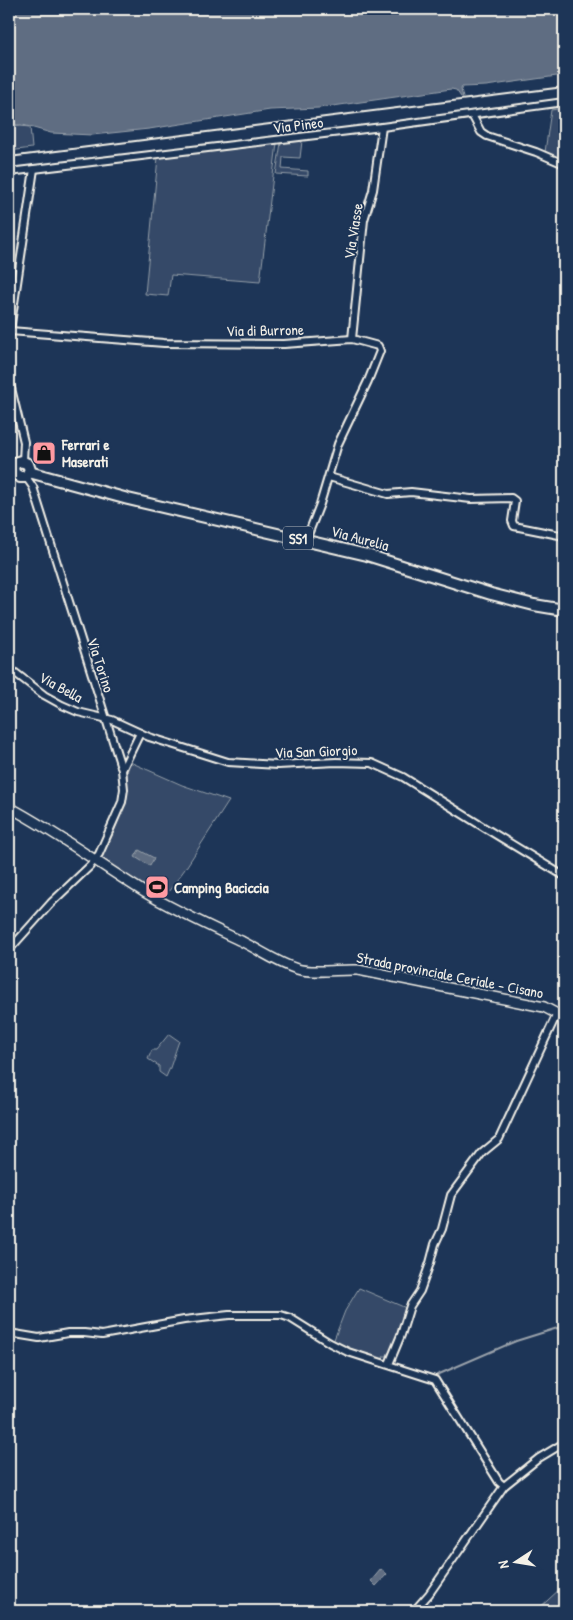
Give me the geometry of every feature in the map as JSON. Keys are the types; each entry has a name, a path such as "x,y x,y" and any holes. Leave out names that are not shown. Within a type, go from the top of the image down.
{"main road":[{"name":"Via Aurelia","path":"24,461 18,462 11,468 17,476 27,475 306,540 384,560 534,605 564,610"},
{"path":"24,461 30,467 27,475"},
{"name":"Strada provinciale Ceriale - Cisano","path":"9,807 38,823 145,892 184,914 245,943 279,962 299,970 358,970 516,1000 544,1007 563,1015"}],"street":[{"name":"Via Pineo","path":"9,172 382,127 564,102"},
{"path":"472,115 481,132 487,136 536,152 564,164"},
{"name":"Via Viasse","path":"352,339 364,220 374,190 382,127"},
{"path":"9,334 34,169"},
{"name":"Via di Burrone","path":"9,334 164,343 284,344 352,339 377,345 380,351 338,444 329,477 306,540"},
{"path":"9,380 24,442 24,461"},
{"name":"Via Torino","path":"9,950 51,903 95,860 122,802 124,789 122,770 27,475"},
{"path":"329,477 388,494 411,492 471,499 509,497 514,500 512,523 516,527 564,536"},
{"name":"Via Bella","path":"9,668 44,695 62,706 105,718"},
{"name":"Via San Giorgio","path":"105,718 140,733 228,762 278,765 336,762 372,763 403,777 564,876"},
{"path":"122,770 140,733"},
{"path":"389,1364 410,1306 420,1291 435,1244 442,1229 451,1195 482,1154 499,1139 555,1018 563,1015"},
{"path":"9,1334 39,1338 84,1332 102,1335 184,1320 229,1315 281,1315 290,1318 348,1352 435,1380 504,1486"},
{"path":"414,1611 429,1594 504,1486 539,1458 564,1443"}],"shaded area":[{"path":"9,9 564,9 564,75 486,86 462,87 463,98 456,90 451,89 319,108 270,110 149,129 92,135 51,133 23,125 9,125"},
{"path":"564,108 564,161 545,152 551,110"},
{"path":"9,125 30,127 32,148 9,151"},
{"path":"302,141 300,158 283,157 282,169 308,171 308,176 276,174 281,143"},
{"path":"277,143 260,282 171,275 168,296 145,294 158,157"},
{"name":"Camping Baciccia","path":"130,762 182,785 229,801 163,899 100,859 112,836 127,793"},
{"path":"139,850 154,858 150,866 135,857"},
{"path":"169,1034 179,1041 166,1077 159,1072 159,1066 148,1059 152,1050 156,1050"},
{"path":"359,1288 406,1308 392,1350 382,1360 349,1351 333,1342 345,1311"},
{"path":"381,1569 387,1574 376,1586 371,1581"},
{"path":"564,1586 564,1611 536,1611 561,1588"}],"waterway":[{"path":"437,1375 516,1341 564,1326"},
{"path":"564,1525 559,1533 564,1539"},
{"path":"556,1611 564,1603"}],"railway":[{"path":"9,157 564,87"}],"place":[{"name":"Ferrari e Maserati","path":"44,453"},
{"name":"Camping Baciccia","path":"157,887"}]}
